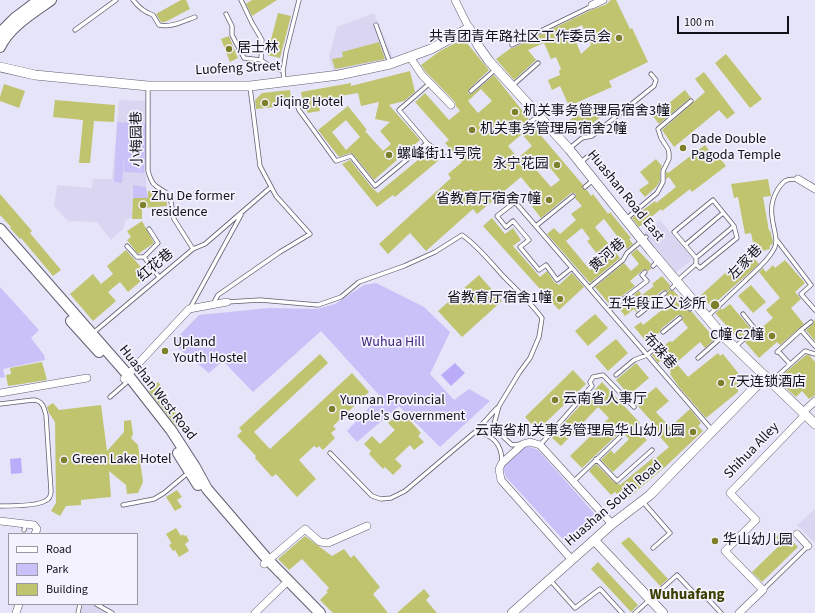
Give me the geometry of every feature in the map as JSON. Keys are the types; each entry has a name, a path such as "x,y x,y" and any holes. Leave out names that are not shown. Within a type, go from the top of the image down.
{"main road":[{"path":"0,32 15,18 39,0"},
{"path":"0,48 9,34 20,23 51,0"},
{"name":"Huashan West Road","path":"0,229 89,337"},
{"name":"Huashan West Road","path":"0,236 171,430 195,467 207,489 266,562"},
{"name":"Huashan West Road","path":"126,379 166,433 202,492 312,613"},
{"name":"Huashan West Road","path":"286,583 320,613"}],"street":[{"path":"455,0 469,28"},
{"path":"592,6 603,0"},
{"name":"Luofeng Street","path":"0,67 35,75 148,86 250,86 339,75 390,64 430,49 469,28"},
{"name":"Huashan Road East","path":"469,28 484,54 496,69 569,149 626,220 644,239 656,263 734,348 815,424"},
{"path":"410,57 422,75 451,105"},
{"path":"798,179 815,189"},
{"path":"126,379 189,309 227,302"},
{"name":"Huashan South Road","path":"512,613 612,524 650,495 765,377"},
{"path":"0,393 87,378"},
{"name":"Shihua Alley","path":"763,590 725,551 756,520 730,493 815,401"},
{"path":"572,560 501,480 499,469 502,463 523,444 530,442 540,446 612,524"},
{"path":"0,521 25,527 34,525 36,529 35,533"},
{"path":"266,562 305,529 320,542 328,543 367,526"},
{"path":"797,534 808,546"},
{"path":"594,540 663,613"},
{"path":"255,613 286,583"},
{"path":"739,613 763,590"}],"lane":[{"path":"75,30 116,0"},
{"path":"133,0 138,7 153,15 159,25 172,25 195,17"},
{"path":"242,0 252,23 262,40 261,60"},
{"path":"284,82 283,71 288,41 299,0"},
{"path":"512,45 592,6"},
{"path":"146,12 150,19"},
{"path":"226,14 232,26 232,35 244,58 261,60 268,65 283,71"},
{"path":"376,25 390,64"},
{"path":"512,86 538,63"},
{"path":"471,91 496,69"},
{"path":"569,149 582,138 592,136 654,86 656,80 651,74"},
{"path":"430,83 399,110 427,143 444,156"},
{"name":"小梅园巷","path":"148,86 148,171 151,182 156,188 166,192 170,196 174,219 193,249"},
{"path":"213,304 218,295 280,252 310,234 276,196 260,166 250,86"},
{"path":"626,220 657,193 663,182 663,171 669,159 669,153 658,129 692,101"},
{"path":"297,105 299,110 336,161 351,156 375,186 427,143"},
{"path":"529,123 539,115"},
{"path":"580,163 592,153 598,156"},
{"name":"左家巷","path":"706,318 762,265 774,249 775,238 771,206 774,195 783,182 789,179 798,179"},
{"path":"585,187 594,180"},
{"name":"红花巷","path":"89,337 193,249 205,244 271,187"},
{"path":"536,226 573,196"},
{"path":"675,284 696,264 696,258 674,232 712,200 734,226 737,238 700,268 696,264"},
{"name":"布珠巷","path":"572,268 557,280 546,265 539,270 520,247 528,240 513,221 506,227 497,216 515,202 713,431"},
{"path":"189,309 242,213"},
{"path":"685,245 723,213"},
{"path":"696,258 734,226"},
{"path":"127,246 137,257 144,257 158,243 149,229"},
{"path":"227,302 260,300 318,305 341,296 359,282 404,266 435,252 462,235 476,245 503,276 532,304 542,318 539,337 530,358 499,406 475,432 405,491 391,498 381,500 372,496 330,453"},
{"path":"775,238 811,285 801,294 815,310"},
{"name":"黄河巷","path":"589,288 623,260 627,253 644,239"},
{"path":"144,257 159,277"},
{"path":"609,310 647,281 642,275 645,272"},
{"path":"638,315 665,294"},
{"path":"734,348 755,329 743,314"},
{"path":"663,332 680,318"},
{"path":"790,364 777,351 811,322"},
{"path":"801,330 815,346"},
{"path":"698,358 723,336"},
{"path":"616,375 634,360 647,355 658,346"},
{"path":"777,376 805,351 815,354"},
{"path":"540,446 592,386 590,382 593,377 604,375 634,407"},
{"path":"110,397 126,379"},
{"path":"0,404 37,400 42,404 46,415 51,495 49,499 41,503 0,506"},
{"path":"499,406 494,424 498,432 512,445 523,444"},
{"path":"475,432 487,435 497,444 502,453 502,463"},
{"path":"573,482 620,437"},
{"path":"596,459 617,481 652,450"},
{"path":"123,505 154,498 164,493 190,472"},
{"path":"642,501 670,533 653,548"},
{"path":"763,590 808,546"},
{"path":"635,613 677,575 696,594 708,599 721,613"},
{"path":"550,580 575,608 600,589 622,613"},
{"path":"98,605 112,613"}],"shaded area":[{"path":"374,13 394,60 334,74 329,57 337,27"},
{"path":"119,100 146,101 146,187 133,186 132,217 125,221 124,228 111,240 97,222 68,221 54,206 57,185 92,188 93,179 112,179"},
{"path":"660,220 693,259 675,273 643,234"},
{"path":"455,363 465,373 451,386 441,375"},
{"path":"21,458 22,473 11,474 10,459"},
{"path":"815,509 815,543 797,525"},
{"path":"83,605 95,605 110,613 81,613"}],"green space":[{"path":"117,122 146,124 144,173 124,172 124,156 122,183 114,182"},
{"path":"133,185 146,187 148,198 133,198"},
{"name":"Wuhua Hill","path":"376,283 424,307 450,332 430,374 454,400 469,389 490,401 440,447 399,406 357,442 347,431 380,396 321,331 253,392 223,361 209,373 172,343 199,315 269,308 317,309 335,304 364,285"},
{"path":"0,287 39,330 31,338 44,355 45,360 3,369 5,377 0,378"},
{"path":"524,447 530,447 538,450 601,521 571,548 506,477 504,465"}],"building":[{"path":"181,0 186,0 190,9 165,22 161,22 156,14"},
{"path":"252,0 277,0 252,16 246,4"},
{"path":"611,0 616,0 630,29 632,28 648,62 609,81 612,87 569,106 560,86 552,90 548,80 560,75 559,71 561,69 556,57 551,59 544,43 528,50 536,60 514,80 496,59 511,48 591,10 605,5","holes":["582,25 591,45 581,54 571,30"]},
{"path":"278,13 291,16 280,58 267,55"},
{"name":"居士林","path":"229,36 238,58 230,62 221,39"},
{"path":"379,42 385,59 335,69 332,59 343,57 342,52"},
{"path":"466,42 489,70 469,89 468,93 473,93 494,75 529,119 526,122 527,125 532,125 583,185 583,189 587,190 591,196 593,194 608,214 610,212 631,238 629,239 633,244 627,249 604,219 595,227 620,258 590,283 547,234 554,228 560,234 576,220 571,214 582,206 575,198 576,194 571,193 541,218 530,204 538,198 521,177 477,214 473,209 426,251 410,233 388,254 379,244 451,178 448,174 462,162 445,143 449,140 415,102 425,93 449,120 460,111 455,102 421,65 440,51 455,43","holes":["481,89 492,101 478,113 468,101","522,134 532,146 518,158 508,146","542,158 560,180 551,187 533,166","582,228 590,239 587,241 602,260 590,270 566,241"]},
{"path":"726,54 762,99 750,108 715,63"},
{"path":"410,71 415,92 404,101 389,105 420,140 374,180 353,154 350,153 339,157 318,130 348,106 367,130 365,131 383,151 391,144 380,131 390,122 375,119 379,102 361,106 358,93 340,96 342,98 336,103 335,97 318,100 320,111 308,113 304,107 301,92 351,83 351,86","holes":["346,120 360,137 346,150 332,132"]},
{"path":"704,72 735,113 727,119 719,110 674,147 662,130 705,92 695,79"},
{"path":"4,84 25,91 19,108 0,101"},
{"path":"290,90 292,105 256,109 255,100 262,93"},
{"path":"685,90 691,98 659,124 653,116"},
{"path":"55,100 115,105 114,122 94,121 90,163 79,163 83,120 53,117"},
{"path":"600,101 608,111 587,128 583,123 573,130 567,122 578,114 580,117"},
{"path":"705,145 716,159 719,157 726,166 692,192 690,189 662,211 661,209 639,227 632,218 655,201 656,203 676,187 669,177 666,179 666,171 668,173"},
{"path":"430,150 439,160 395,197 393,195 377,207 342,164 350,160 372,188 378,193"},
{"path":"656,159 662,166 660,171 660,181 645,197 639,190 649,183 640,172"},
{"path":"768,179 771,196 763,197 769,231 770,230 773,242 772,245 770,245 770,249 750,254 759,264 716,302 717,303 712,308 701,295 754,247 751,233 745,234 738,197 734,198 731,184"},
{"name":"Zhu De former residence","path":"148,191 157,191 158,194 164,195 166,197 167,206 142,208 142,219 132,219 133,198 148,198"},
{"path":"0,194 32,231 30,233 61,270 53,276 0,215"},
{"path":"492,218 505,234 513,228 521,240 513,246 540,277 547,271 554,282 559,285 572,273 584,287 559,310 483,226"},
{"path":"142,221 154,243 138,254 127,240 131,237 127,231"},
{"path":"637,249 651,264 651,269 648,271 646,269 643,270 630,281 635,286 610,305 595,287 624,263 631,271 639,264 631,254"},
{"path":"126,250 148,275 128,292 120,282 108,292 116,301 93,321 70,294 93,274 101,284 113,274 107,266"},
{"path":"785,260 805,283 795,292 801,299 791,308 804,324 780,345 777,342 759,358 745,342 773,318 766,310 780,298 759,272 763,268 766,272 773,265 775,268"},
{"path":"479,275 502,301 462,337 438,311"},
{"path":"662,276 670,285 669,290 674,291 688,307 688,311 692,312 715,339 705,348 700,342 676,363 688,377 718,353 720,356 723,354 739,374 738,392 706,418 679,387 670,374 671,372 661,360 658,363 652,355 670,341 672,342 688,328 682,320 683,316 678,315 661,329 660,332 653,338 657,343 651,347 634,327 641,322 643,325 672,302 667,296 668,291 663,290 636,312 634,309 625,316 618,307 639,291 642,295 654,286 652,284"},
{"path":"751,285 766,302 753,313 738,296"},
{"path":"730,304 751,329 738,339 716,314 721,308 722,310"},
{"path":"595,314 608,328 588,346 575,331"},
{"path":"815,319 815,341 806,330 813,324"},
{"path":"616,339 628,353 608,371 595,356"},
{"name":"Yunnan Provincial People's Government","path":"320,354 328,363 254,432 270,449 352,373 369,392 333,426 336,429 331,433 335,438 323,450 319,446 317,448 314,446 299,460 316,479 297,497 276,474 272,477 255,458 256,456 237,436 242,431 239,428"},
{"path":"806,355 809,355 815,362 815,395 809,399 802,391 796,397 787,389 789,387 780,377"},
{"path":"42,362 47,380 8,386 6,375 11,374 10,368"},
{"path":"636,363 649,378 629,395 616,380"},
{"name":"云南省人事厅","path":"573,370 586,384 545,423 551,428 543,436 525,417"},
{"path":"158,382 164,390 162,392 183,422 177,427 148,390"},
{"path":"602,382 640,423 635,428 647,440 613,472 601,460 611,450 614,454 629,439 621,431 582,468 570,456 609,418 598,407 561,446 551,437"},
{"path":"656,387 669,401 656,412 670,427 690,409 701,423 698,426 703,431 665,467 626,500 623,496 621,498 615,492 611,495 589,471 596,464 615,483 620,485 654,457 655,459 669,447 652,428 655,425 636,404"},
{"path":"53,403 59,410 101,405 107,451 124,432 124,421 131,420 133,434 131,438 138,445 143,482 138,493 127,494 126,485 109,471 111,497 81,500 81,505 66,506 60,516 51,511 56,503 55,422 47,407"},
{"path":"399,413 405,419 407,417 421,433 418,436 424,442 414,450 410,445 395,459 402,466 393,475 385,467 383,469 369,454 371,451 364,444 372,436 380,444 395,430 388,423"},
{"path":"177,490 182,497 177,500 182,507 175,511 166,497"},
{"path":"176,528 181,536 183,534 184,536 186,535 189,541 185,544 189,551 179,557 175,550 173,551 169,545 171,542 166,534"},
{"path":"782,531 798,547 762,582 752,572 780,545 774,539"},
{"path":"305,536 332,556 344,549 351,558 354,555 380,587 373,594 388,613 333,613 320,600 328,592 326,591 329,588 302,559 289,570 278,559"},
{"path":"629,537 668,579 660,586 621,543"},
{"path":"598,562 638,605 631,612 591,569"},
{"path":"424,589 430,596 426,600 437,613 397,613"}],"place":[{"name":"共青团青年路社区工作委员会","path":"619,38"},
{"name":"居士林","path":"229,49"},
{"name":"Jiqing Hotel","path":"265,103"},
{"name":"机关事务管理局宿舍3幢","path":"515,112"},
{"name":"机关事务管理局宿舍2幢","path":"472,130"},
{"name":"Dade Double Pagoda Temple","path":"683,148"},
{"name":"螺峰街11号院","path":"389,155"},
{"name":"永宁花园","path":"557,165"},
{"name":"省教育厅宿舍7幢","path":"549,200"},
{"name":"Zhu De former residence","path":"143,205"},
{"name":"省教育厅宿舍1幢","path":"560,299"},
{"name":"五华段正义诊所","path":"715,305"},
{"name":"C幢 C2幢","path":"772,336"},
{"name":"Upland Youth Hostel","path":"165,351"},
{"name":"7天连锁酒店","path":"721,383"},
{"name":"云南省人事厅","path":"555,400"},
{"name":"Yunnan Provincial People's Government","path":"332,409"},
{"name":"云南省机关事务管理局华山幼儿园","path":"693,432"},
{"name":"Green Lake Hotel","path":"64,460"},
{"name":"华山幼儿园","path":"715,541"}],"district":[{"name":"Wuhuafang","path":"687,596"}]}
